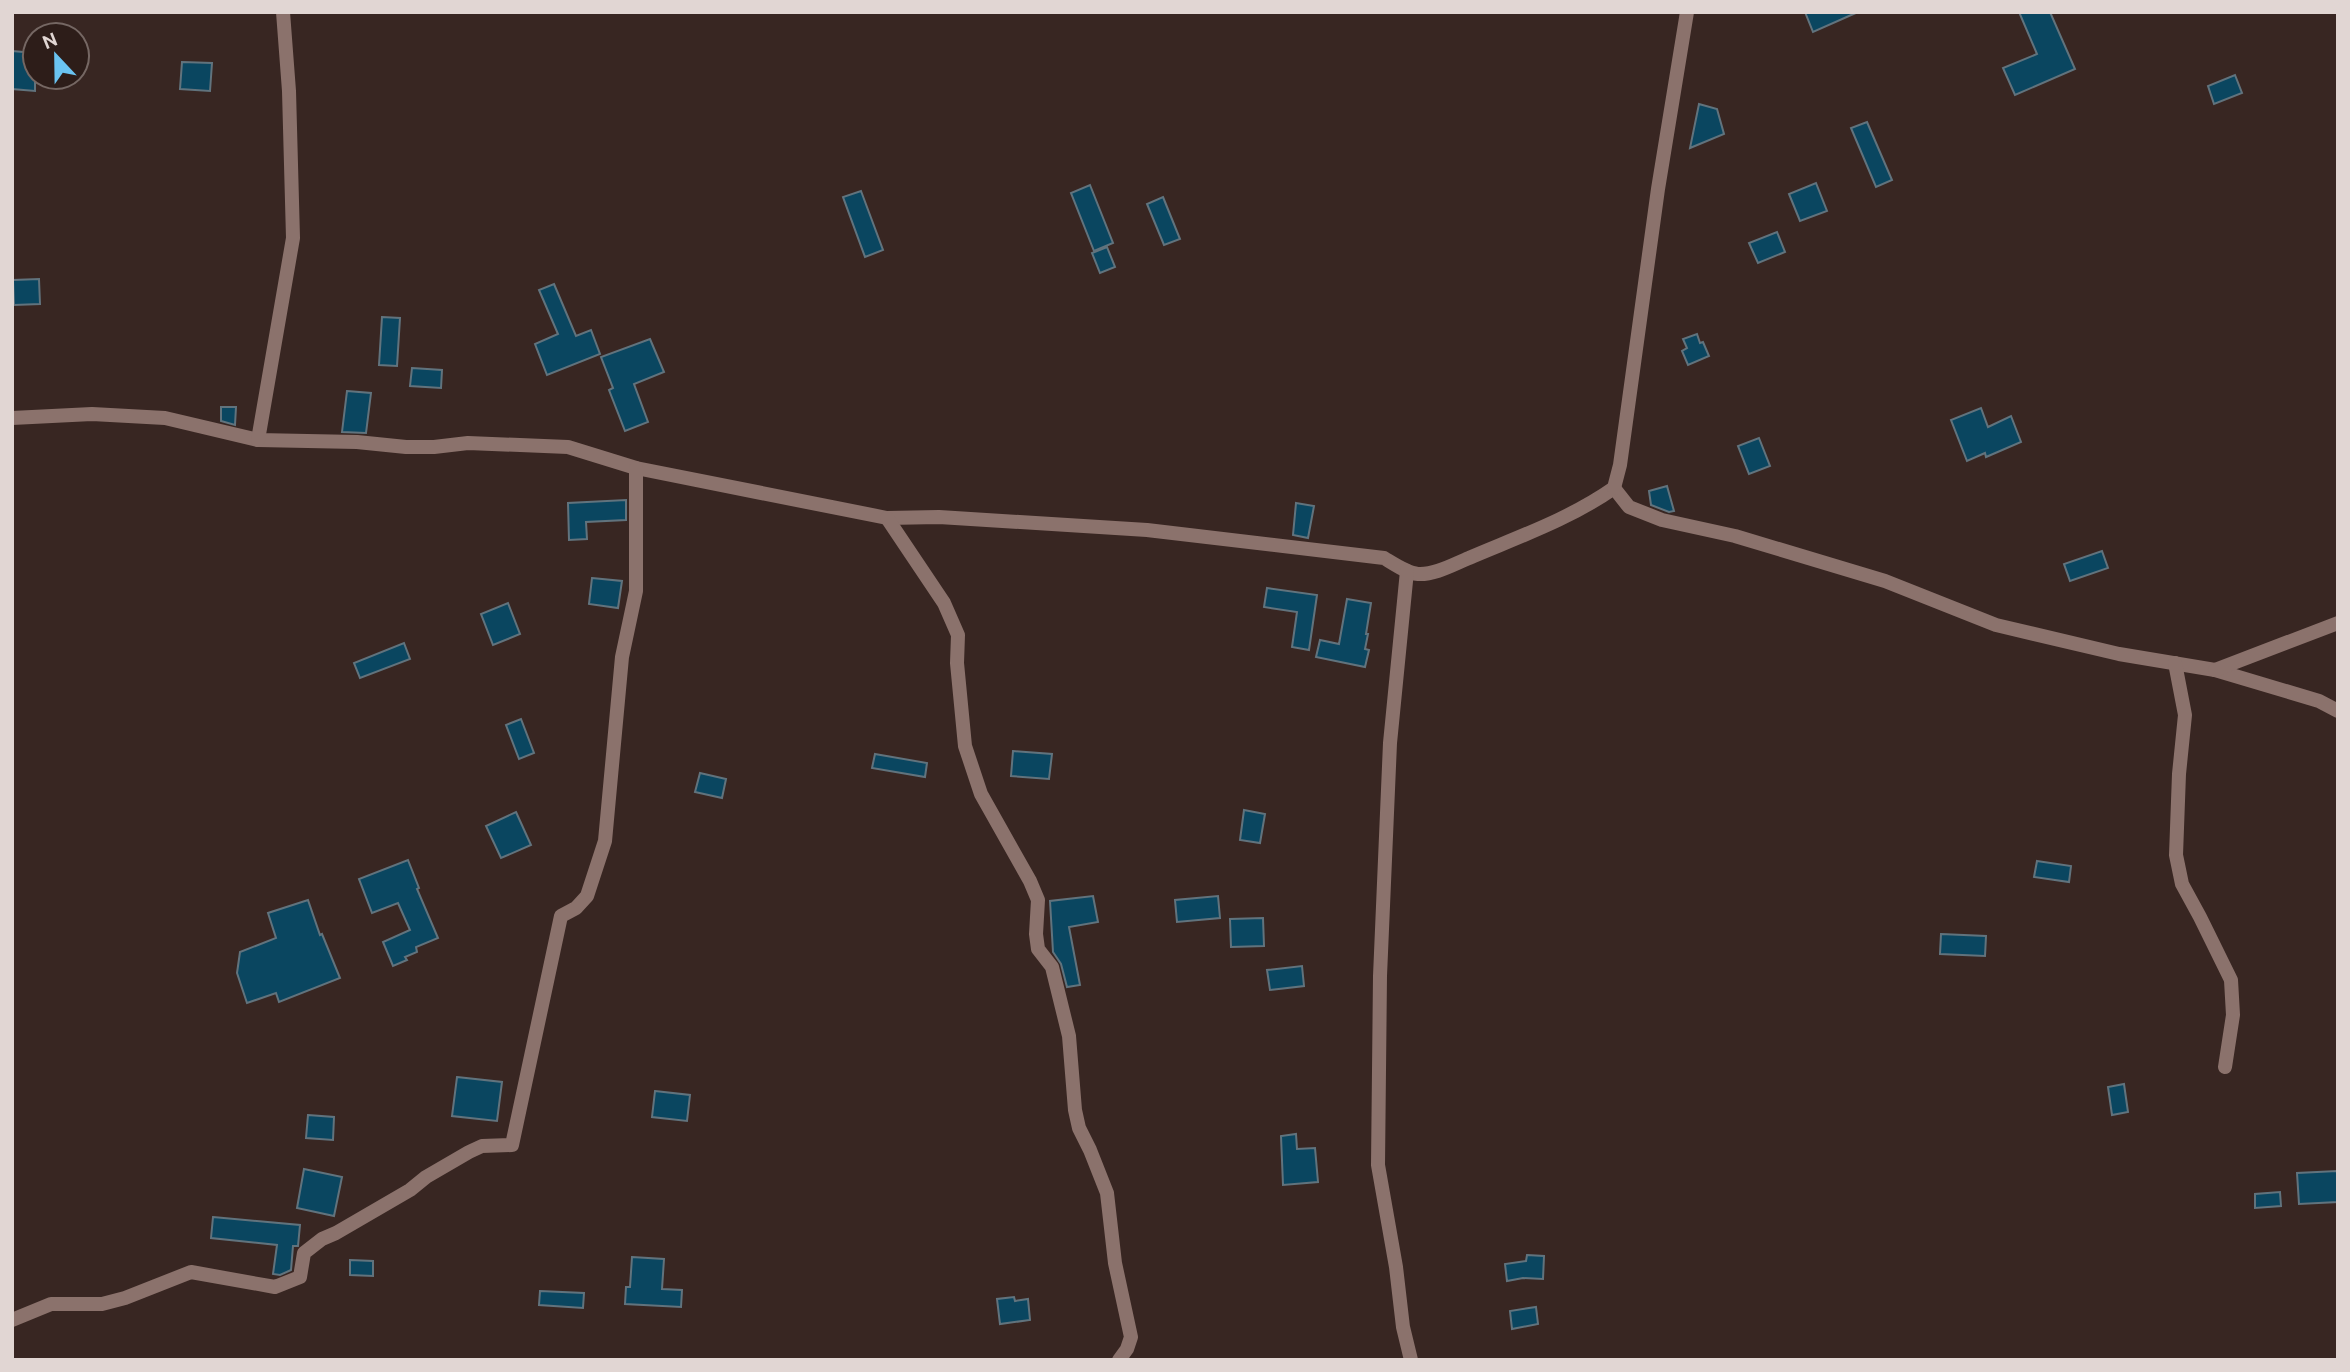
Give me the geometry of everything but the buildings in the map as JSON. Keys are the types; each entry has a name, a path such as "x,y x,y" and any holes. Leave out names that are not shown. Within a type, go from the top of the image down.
{"street":[{"path":"258,440 293,238 289,91 283,12"},
{"path":"12,418 92,414 164,418 258,440 358,442 406,447 468,443 568,447 636,468 887,518 939,517 1147,530 1384,558 1407,571 1419,574 1439,571 1537,530 1594,502 1614,488 1620,465 1658,189 1687,12"},
{"path":"12,1320 51,1304 102,1304 125,1298 191,1272 275,1287 300,1277 304,1253 322,1239 410,1190 426,1177 469,1152 482,1146 512,1145 561,916 576,908 587,896 605,841 622,657 636,591 636,468"},
{"path":"1614,488 1629,507 1662,520 1735,536 1885,581 1996,625 2119,654 2215,670 2319,701 2338,711"},
{"path":"887,518 944,603 958,635 957,663 965,746 981,794 1030,881 1038,901 1038,949 1052,967 1069,1036 1079,1128 1107,1193 1115,1263 1131,1337 1119,1360"},
{"path":"1407,571 1390,743 1380,976 1378,1165 1396,1267 1403,1327 1411,1360"},
{"path":"2215,670 2338,623"},
{"path":"2175,663 2185,715 2179,774 2176,855 2182,884 2231,980 2233,1015 2225,1067"}]}
